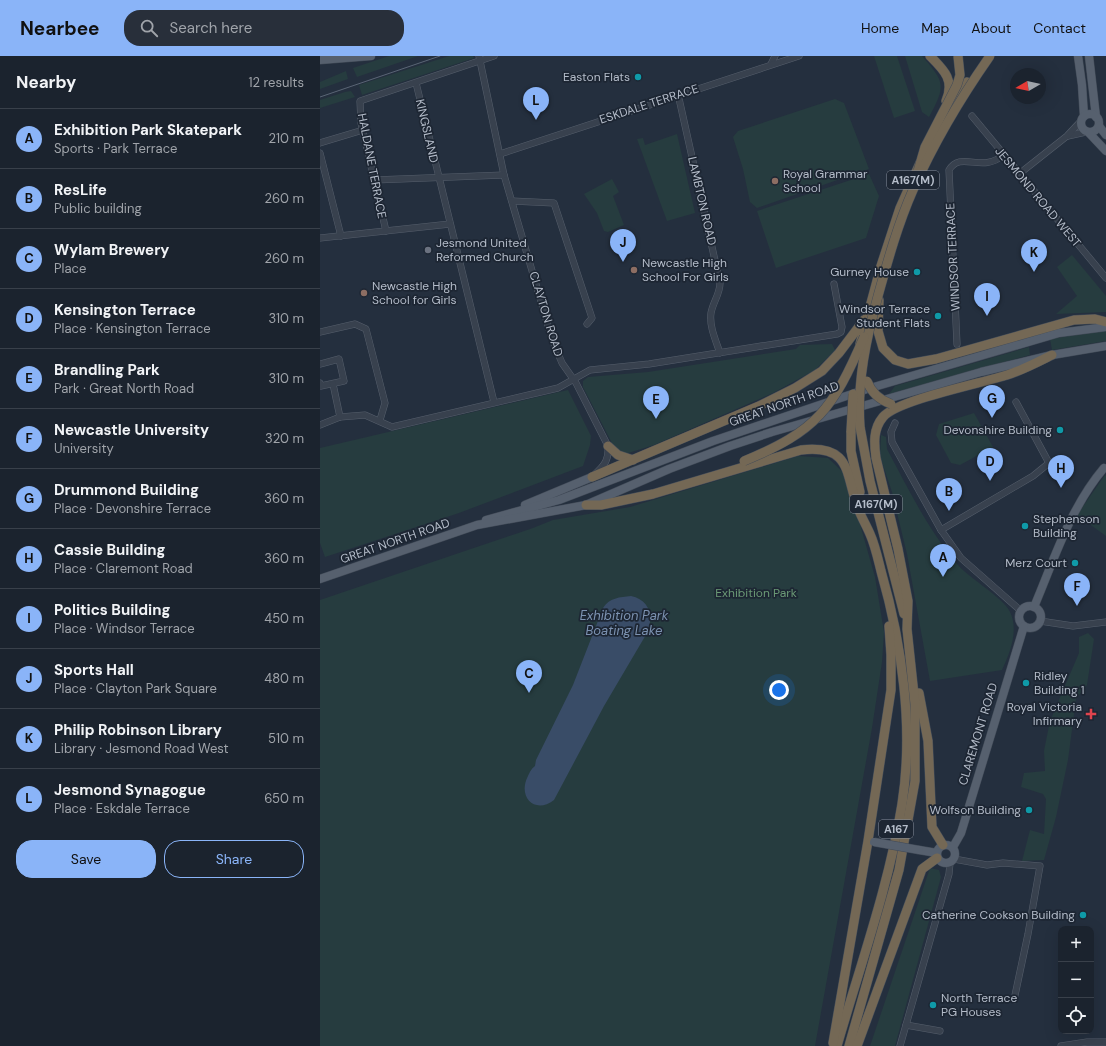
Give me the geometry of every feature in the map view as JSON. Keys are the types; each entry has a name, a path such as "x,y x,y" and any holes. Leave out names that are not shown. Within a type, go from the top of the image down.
{"highway":[{"name":"A167(M)","path":"907,629 905,603 900,579 870,481 860,427 859,389 870,316 881,266 921,148 949,92 948,77 930,56"},
{"name":"A167(M)","path":"726,470 789,440 811,425 822,415 844,383 879,293 899,226 914,188 925,147 957,85 960,65 958,56"},
{"name":"A167(M)","path":"900,208 936,130 985,56"},
{"name":"A167(M)","path":"914,188 959,104 990,56"},
{"name":"A167(M)","path":"879,293 878,331 883,348 889,356 895,360 908,364 936,359 1074,320 1095,319 1106,322"},
{"name":"A167(M)","path":"870,316 861,341 857,362 851,431 855,471 871,534"},
{"name":"A167(M)","path":"592,477 721,422 795,388 822,371 870,316"},
{"name":"A167(M)","path":"861,341 861,356 867,381 873,392 884,402 901,405"},
{"path":"900,579 874,443 875,434 880,420 892,409 901,405 1008,374 1052,356"},
{"path":"608,446 618,455 633,460"},
{"path":"586,505 601,505 632,499 726,470 780,456 814,448 825,449 836,455 848,470 859,513 871,534"},
{"name":"A167","path":"837,1046 888,868 902,803 905,742 904,692 901,659 890,606 871,534"},
{"path":"832,1046 871,841 891,690 890,606"},
{"name":"A167","path":"848,1046 899,870 915,781 916,733 913,668 907,629"},
{"path":"858,1046 922,869 939,852 932,827 928,741 924,713 913,668"}],"main road":[{"path":"320,60 371,56"},
{"path":"1078,56 1082,85 1082,129 1106,151"},
{"path":"1089,56 1093,71 1096,117 1099,126 1106,135"},
{"path":"1082,118 1089,114 1096,117"},
{"path":"1087,132 1094,132 1099,126"},
{"name":"GREAT NORTH ROAD","path":"477,526 490,518 559,500 713,441 828,402 1059,333 1106,327"},
{"name":"GREAT NORTH ROAD","path":"320,580 477,526 586,505 716,450 981,372 1052,356 1106,346"},
{"path":"1034,607 1073,515 1082,499 1104,468"},
{"path":"490,518 592,477"},
{"path":"1026,607 1034,607 1039,612 1040,621 1034,627 1024,626 1019,621 1021,611 1026,607"},
{"name":"CLAREMONT ROAD","path":"953,847 961,833 1024,626"},
{"path":"871,841 919,850 939,852 948,845 953,847 956,853 952,861 944,863 939,852"}],"street":[{"path":"416,83 480,58 494,56"},
{"path":"771,64 775,56"},
{"name":"ESKDALE TERRACE","path":"500,154 678,94 799,56"},
{"name":"CLAYTON ROAD","path":"480,58 504,175 552,339 562,363 574,380 608,446"},
{"name":"HALDANE TERRACE","path":"386,231 363,130 360,101 416,83"},
{"name":"KINGSLAND","path":"416,83 494,402"},
{"name":"LAMBTON ROAD","path":"678,94 720,283 720,290 711,313 710,322 720,353"},
{"name":"JESMOND ROAD WEST","path":"972,116 1106,278"},
{"path":"1019,174 1067,136 1082,118"},
{"path":"320,143 363,130"},
{"path":"1067,136 1087,132"},
{"path":"320,153 341,236"},
{"name":"WINDSOR TERRACE","path":"957,344 949,170 953,164 959,161 985,164 995,162 1003,155"},
{"path":"374,180 439,179 504,175"},
{"path":"512,201 554,203 592,318 587,324"},
{"path":"320,238 450,224"},
{"path":"320,425 340,417 365,415 380,420 392,427 558,388 590,370 649,364 837,334 841,332 842,328 834,284"},
{"path":"320,332 355,324 366,329 385,404 380,420"},
{"path":"320,364 338,360 344,381 321,386 320,383"},
{"path":"333,384 340,417"},
{"path":"941,530 1033,476 1049,463 1016,402"},
{"path":"895,424 891,432 892,442 941,530 961,558 1021,611"},
{"path":"592,477 605,465 609,455 608,446"},
{"path":"1040,621 1072,626 1106,622"},
{"path":"900,1046 952,861 987,865 1003,863 1040,866 1014,1000"},
{"path":"906,1025 940,1031"},
{"path":"1061,1046 1087,1042 1106,1042"}],"green space":[{"path":"389,56 418,56 357,77 353,68"},
{"path":"449,56 473,56 474,58 362,95 359,85"},
{"path":"874,56 897,56 915,111 894,118"},
{"path":"905,56 922,56 939,79 940,91 935,107 929,117 922,112"},
{"path":"346,71 348,79 320,89 320,82"},
{"path":"351,91 355,97 320,108 320,100"},
{"path":"835,99 844,103 869,169 757,208 750,202 743,169 733,137 738,131"},
{"path":"677,134 695,213 667,221 637,139 643,138 645,145"},
{"path":"869,174 879,196 866,238 776,268 757,211"},
{"path":"612,179 619,192 613,196 624,225 608,232 604,231 597,213 584,194"},
{"path":"1072,255 1106,296 1106,312 1056,314 1077,296 1057,267"},
{"path":"1106,330 1106,341 1052,350 1050,339"},
{"path":"832,344 835,350 815,370 773,393 654,445 625,454 615,449 583,387 583,381 588,377 648,372 796,349 800,345"},
{"path":"1029,347 1030,355 889,394 895,386"},
{"path":"568,390 591,436 590,445 583,466 459,513 325,557 320,543 320,448"},
{"path":"974,413 993,447 960,465 951,463 936,435 939,424"},
{"path":"881,435 886,437 887,449 903,480 928,524 947,552 963,570 1001,601 1010,612 1013,619 1014,634 1008,656 1002,670 930,681 907,554 892,492 880,456"},
{"name":"Exhibition Park","path":"798,456 828,458 846,475 875,577 884,632 882,662 872,728 815,1046 320,1046 320,600 553,520 630,507"},
{"path":"1105,475 1106,476 1106,536 1077,515"},
{"path":"1088,633 1094,639 1087,685 1076,699 1068,760 1056,817 1044,860 1022,861 1030,830 1044,834 1046,799 1043,794 1021,787 1024,773 1045,771 1044,751 1050,721 1079,653 1079,637"},
{"path":"930,868 939,870 941,877 895,1046 870,1046"}],"water":[{"name":"Exhibition Park Boating Lake","path":"631,596 642,601 649,610 650,621 647,633 604,706 554,800 540,806 535,805 526,797 525,784 573,685 603,608 612,600"}],"tram line":[{"path":"320,97 440,56"}],"place":[{"name":"Easton Flats","path":"638,77"},
{"name":"Jesmond Synagogue","path":"536,120"},
{"name":"Royal Grammar School","path":"775,181"},
{"name":"Jesmond United Reformed Church","path":"428,250"},
{"name":"Sports Hall","path":"623,262"},
{"name":"Newcastle High School For Girls","path":"634,270"},
{"name":"Gurney House","path":"917,272"},
{"name":"Philip Robinson Library","path":"1034,272"},
{"name":"Newcastle High School for Girls","path":"364,293"},
{"name":"Windsor Terrace Student Flats","path":"938,316"},
{"name":"Politics Building","path":"987,316"},
{"name":"Drummond Building","path":"992,418"},
{"name":"Brandling Park","path":"656,419"},
{"name":"Devonshire Building","path":"1060,430"},
{"name":"Kensington Terrace","path":"990,481"},
{"name":"Cassie Building","path":"1061,488"},
{"name":"ResLife","path":"949,511"},
{"name":"Stephenson Building","path":"1025,526"},
{"name":"Merz Court","path":"1075,563"},
{"name":"Exhibition Park Skatepark","path":"943,577"},
{"name":"Newcastle University","path":"1077,606"},
{"name":"Ridley Building 1","path":"1026,683"},
{"name":"Wylam Brewery","path":"529,693"},
{"name":"Royal Victoria Infirmary","path":"1091,714"},
{"name":"Wolfson Building","path":"1029,810"},
{"name":"Catherine Cookson Building","path":"1083,915"},
{"name":"North Terrace PG Houses","path":"933,1005"}]}
